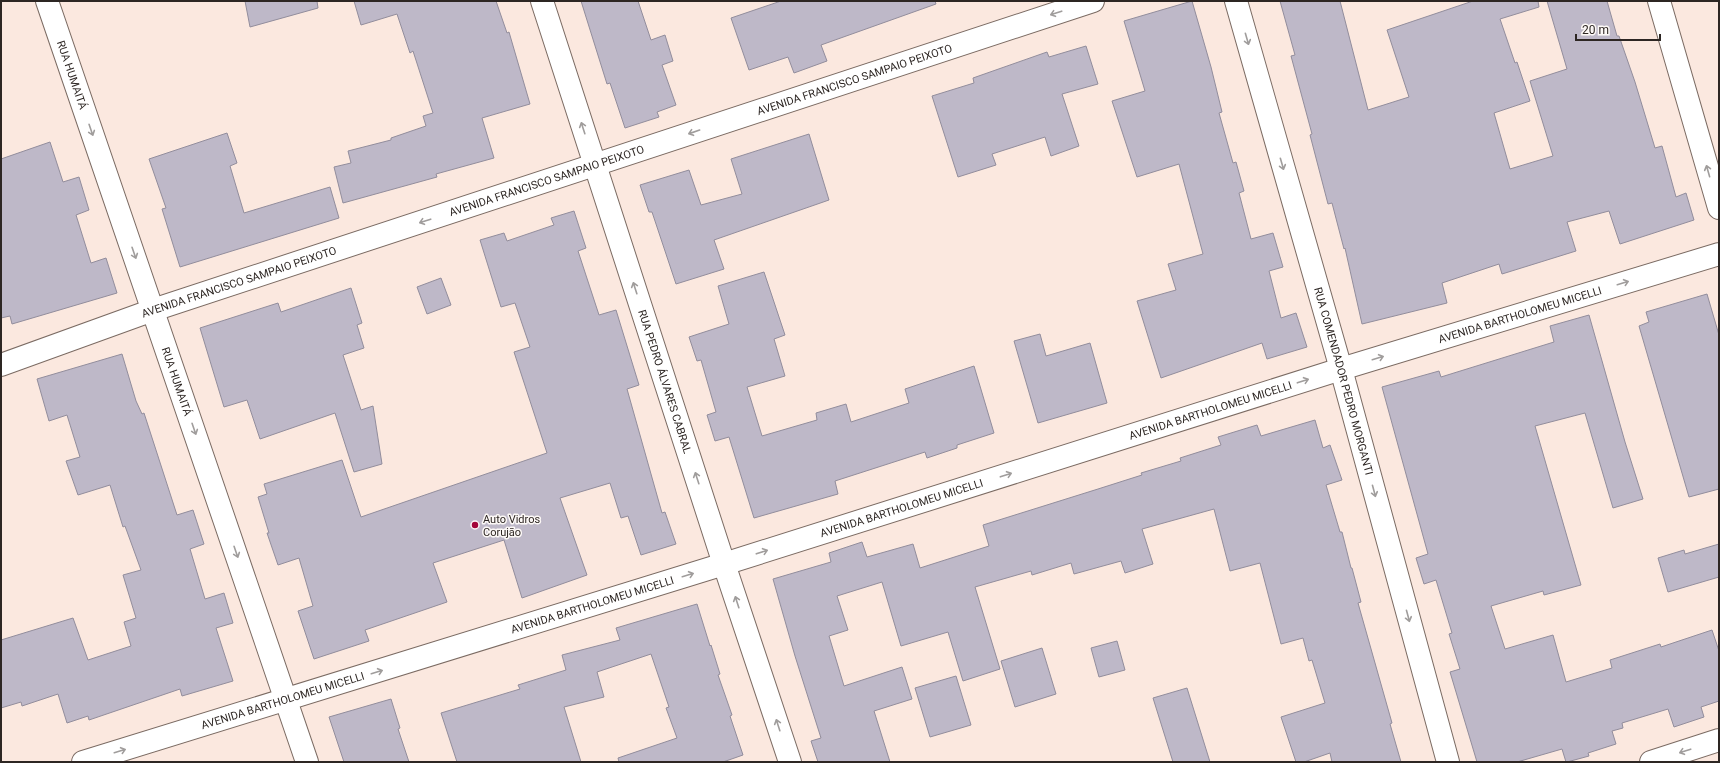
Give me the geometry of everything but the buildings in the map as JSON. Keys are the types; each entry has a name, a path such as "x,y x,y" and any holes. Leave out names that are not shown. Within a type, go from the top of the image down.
{"street":[{"name":"RUA HUMAITÁ","path":"47,1 307,762"},
{"name":"RUA PEDRO ÁLVARES CABRAL","path":"542,1 724,564 790,762"},
{"name":"AVENIDA FRANCISCO SAMPAIO PEIXOTO","path":"1,365 153,310 1093,1"},
{"name":"RUA COMENDADOR PEDRO MORGANTI","path":"1236,1 1341,369 1448,762"},
{"path":"1659,1 1719,208"},
{"name":"AVENIDA BARTHOLOMEU MICELLI","path":"83,762 724,564 1341,369 1719,254"},
{"path":"1651,762 1719,740"}],"place":[{"name":"Auto Vidros Corujão","path":"475,525"}]}
